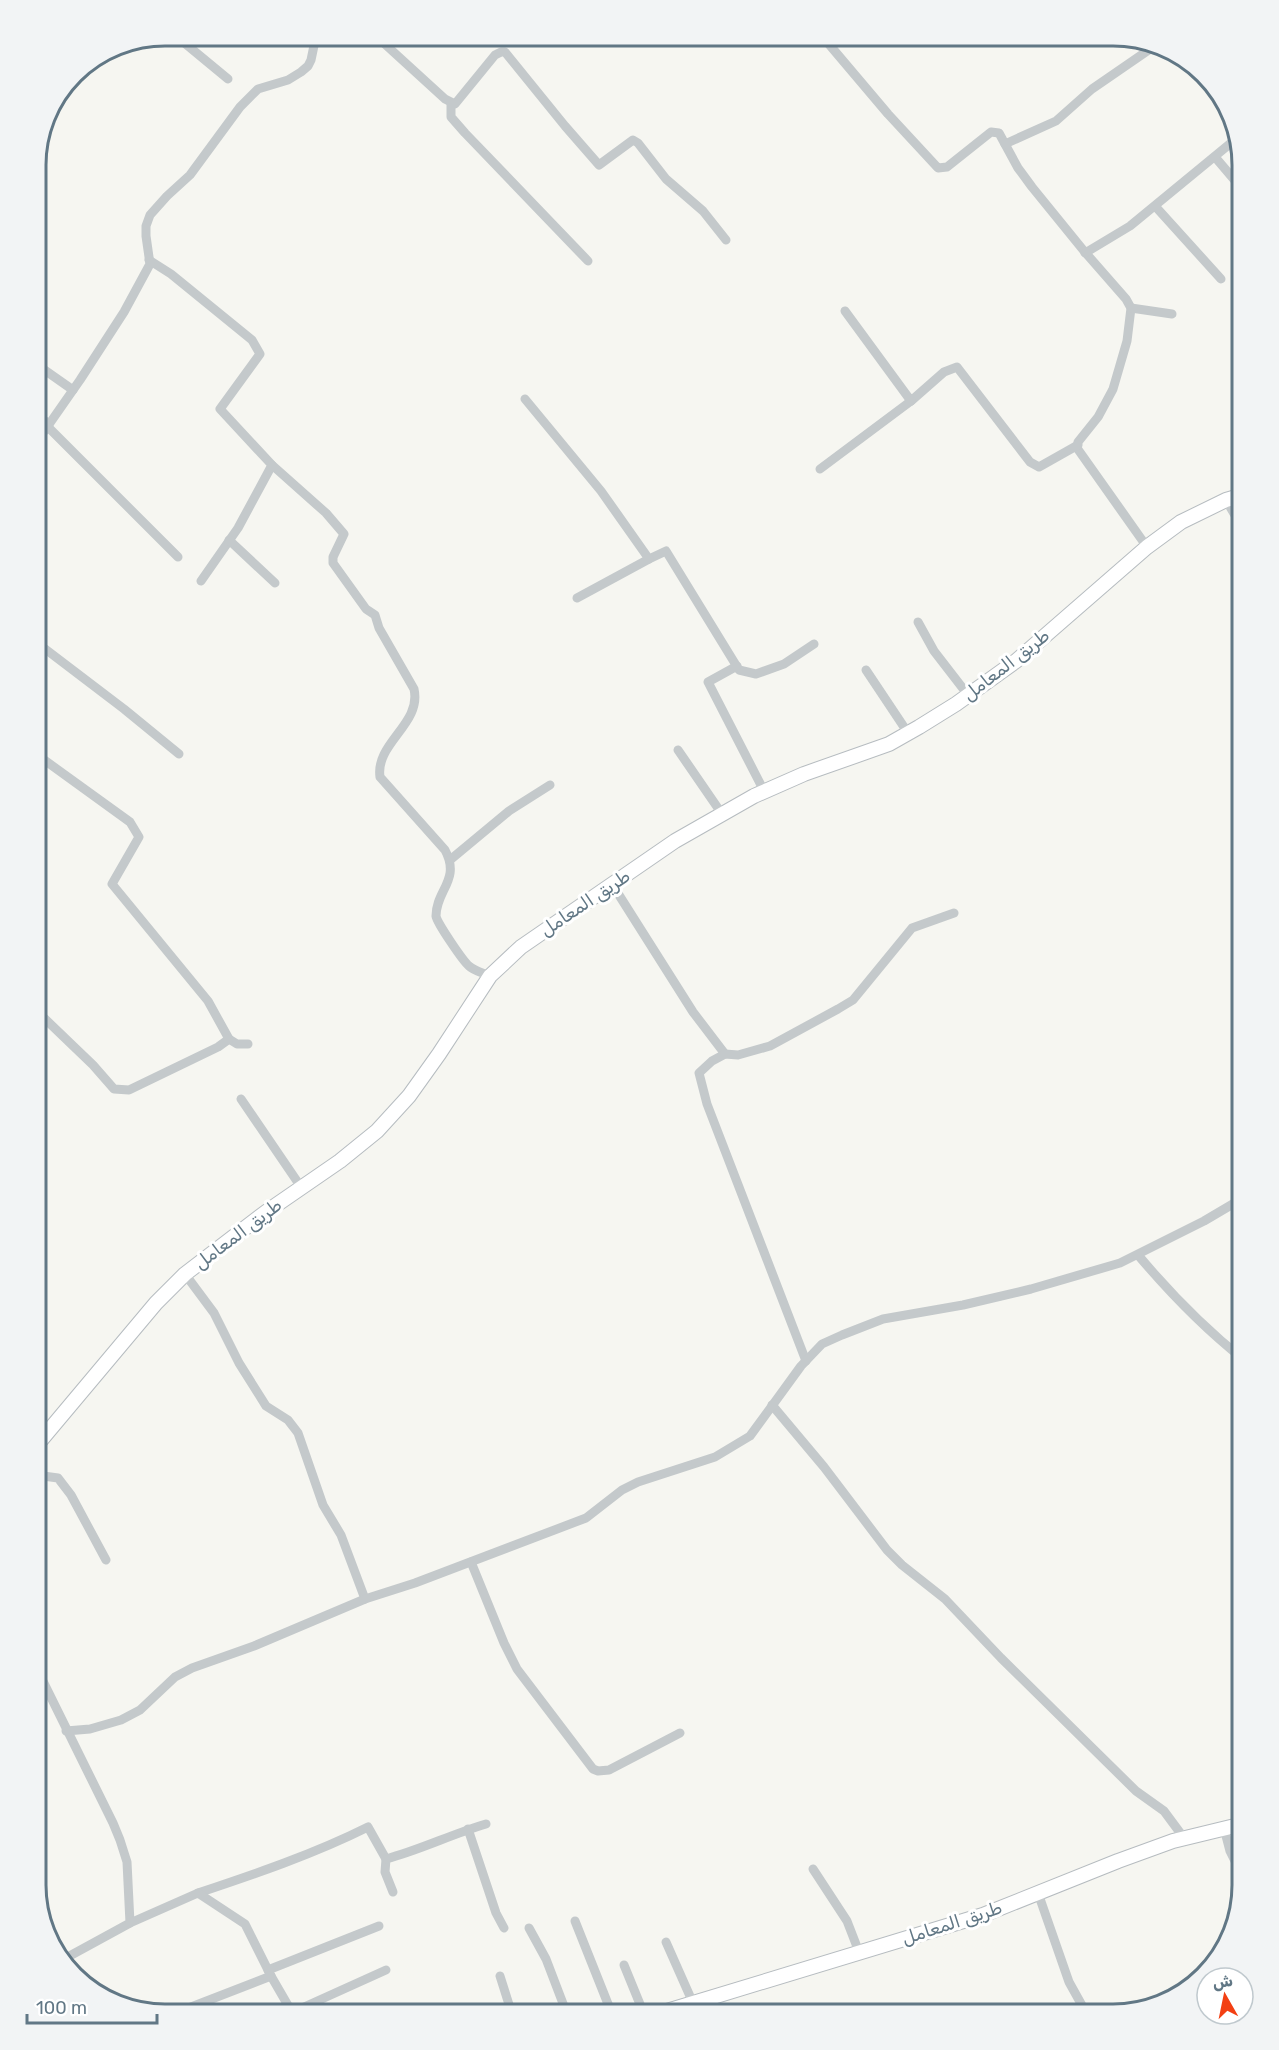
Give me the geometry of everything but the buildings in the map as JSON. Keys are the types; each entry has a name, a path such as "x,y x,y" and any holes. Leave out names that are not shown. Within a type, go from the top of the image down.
{"main road":[{"name":"طريق المعامل","path":"46,1434 156,1303 185,1274 266,1212 340,1161 377,1131 409,1096 490,976 521,946 675,841 722,814 764,791 804,774 889,744 908,733 968,695 1016,660 1147,547 1181,522 1232,498"},
{"name":"طريق المعامل","path":"693,2003 983,1915 1118,1861 1184,1838 1232,1826"}],"street":[{"path":"189,47 228,79"},
{"path":"178,557 48,425 124,312 150,264 146,226 150,215 190,175 240,107 258,89 288,80 308,66 314,47"},
{"path":"388,47 451,103 451,117 588,261"},
{"path":"820,469 944,372 957,367 1030,462 1039,466 1078,445 1101,412 1113,389 1127,341 1131,308 1126,299 1032,188 1018,168 1001,135 993,132 947,167 936,166 831,47"},
{"path":"1005,144 1056,121 1092,89 1145,51"},
{"path":"451,103 458,101 495,55 506,52 599,165 633,140 638,143 666,179 703,212 726,240"},
{"path":"1086,253 1130,226 1230,144"},
{"path":"1215,157 1232,177"},
{"path":"1155,206 1221,279"},
{"path":"149,260 171,274 252,340 260,354 220,409 272,465 326,513 344,534 333,557 333,563 366,609 375,615 379,628 410,679 417,699 412,712 383,757 379,768 380,777 445,850 452,869 437,910 438,922 469,966 490,976"},
{"path":"1131,308 1172,314"},
{"path":"845,311 911,400"},
{"path":"47,372 73,390"},
{"path":"525,399 601,491 649,559"},
{"path":"1078,445 1080,453 1147,547"},
{"path":"201,581 229,540 272,465"},
{"path":"1226,500 1232,510"},
{"path":"229,540 275,583"},
{"path":"577,598 666,551 739,670 756,674 783,664 814,644"},
{"path":"918,622 934,651 968,695"},
{"path":"47,650 178,754"},
{"path":"737,666 708,682 764,791"},
{"path":"866,670 908,733"},
{"path":"678,750 722,814"},
{"path":"47,762 130,822 139,837 112,884 208,1001 229,1039 237,1044 248,1044"},
{"path":"450,860 509,811 550,785"},
{"path":"612,884 693,1012 725,1054"},
{"path":"806,1361 707,1104 699,1073 712,1061 725,1054 738,1055 770,1046 853,1000 912,928 954,913"},
{"path":"47,1020 93,1065 114,1089 129,1090 218,1047 229,1039"},
{"path":"241,1099 301,1187"},
{"path":"66,1731 90,1729 121,1720 140,1710 175,1677 192,1668 254,1646 365,1599 586,1518 622,1490 638,1482 715,1458 750,1436 806,1361 822,1344 883,1319 963,1305 1034,1288 1120,1263 1232,1204"},
{"path":"1138,1255 1185,1307 1232,1351"},
{"path":"185,1274 214,1313 239,1363 266,1406 288,1420 298,1433 322,1505 340,1535 365,1599"},
{"path":"772,1405 824,1467 887,1550 945,1599 1001,1658 1136,1791 1164,1811 1184,1838"},
{"path":"46,1476 58,1478 71,1495 106,1560"},
{"path":"471,1562 504,1643 518,1669 593,1769 598,1772 609,1770 680,1733"},
{"path":"46,1689 120,1840 127,1862 130,1923"},
{"path":"386,1859 486,1824"},
{"path":"70,1956 130,1923 198,1893 341,1841 368,1827 386,1859 385,1872 393,1892"},
{"path":"1224,1828 1232,1855"},
{"path":"468,1829 496,1913 504,1928"},
{"path":"813,1869 847,1921 860,1953"},
{"path":"198,1893 245,1924 287,2003"},
{"path":"1038,1893 1069,1982 1081,2004"},
{"path":"574,1921 608,2003"},
{"path":"199,2003 379,1926"},
{"path":"529,1928 546,1959 563,2003"},
{"path":"666,1942 693,2003"},
{"path":"624,1965 640,2004"},
{"path":"314,2003 386,1970"},
{"path":"500,1976 509,2003"}]}
